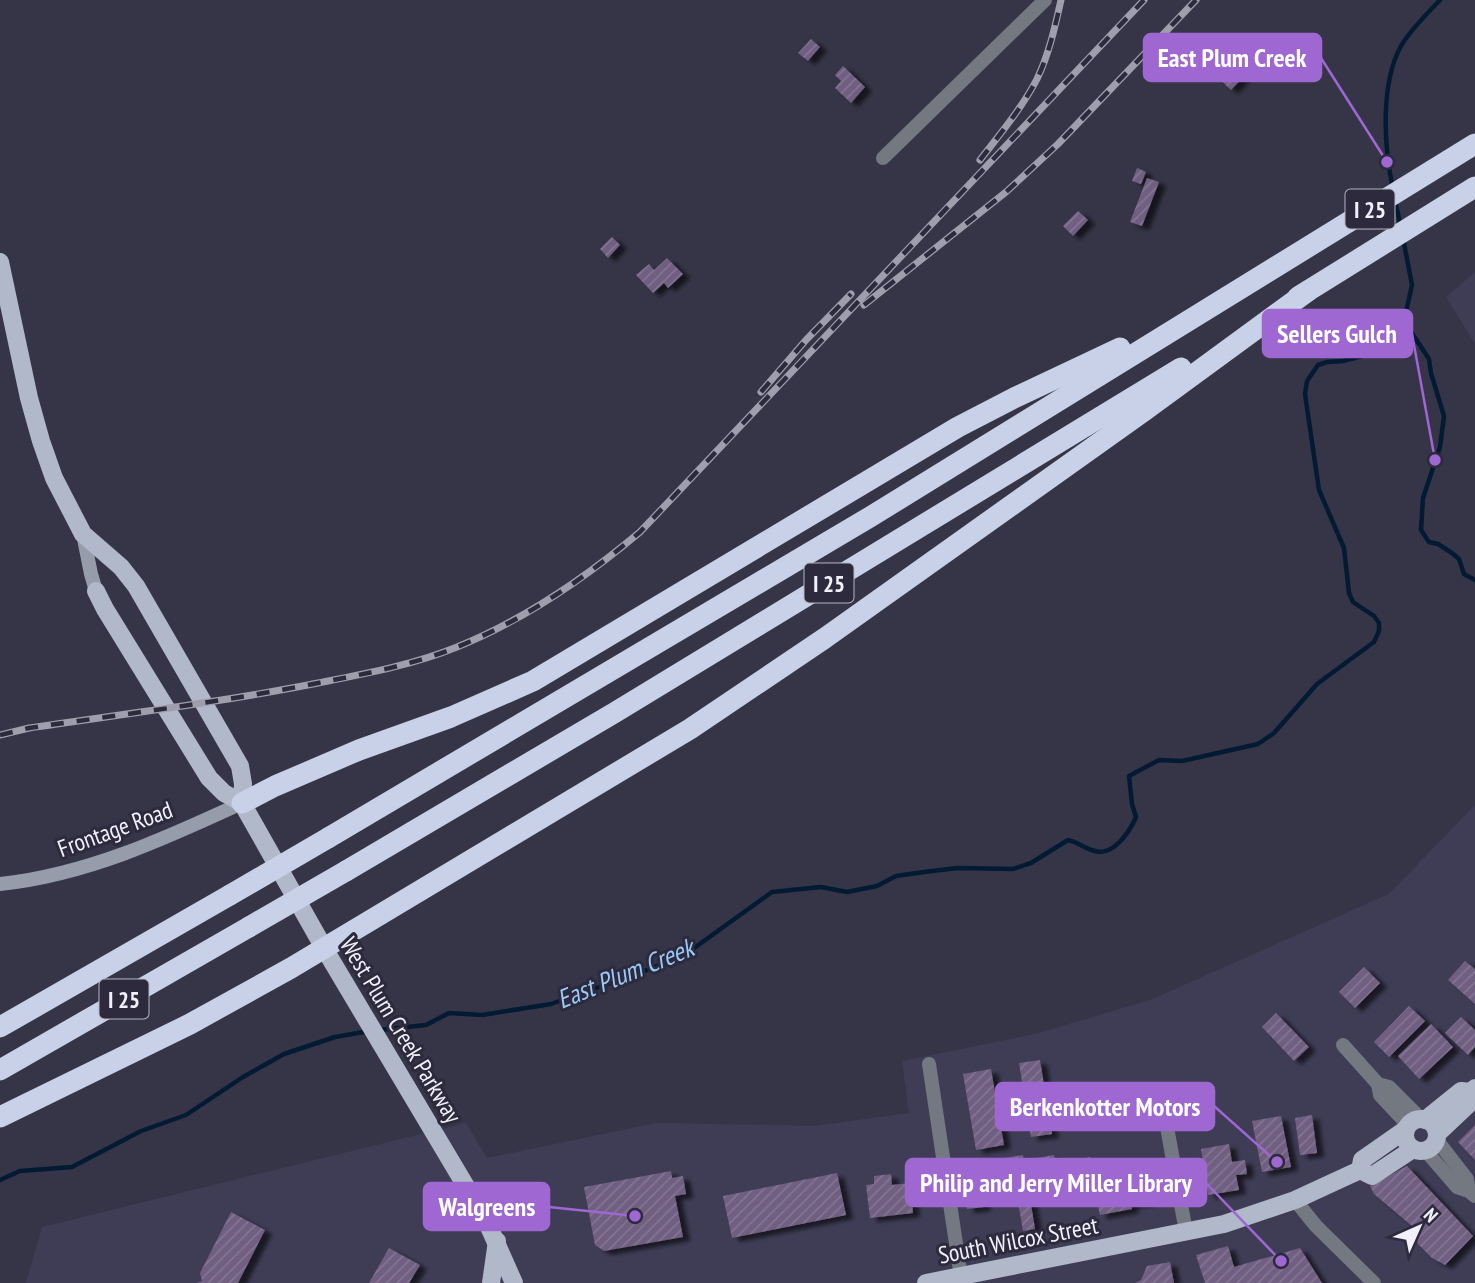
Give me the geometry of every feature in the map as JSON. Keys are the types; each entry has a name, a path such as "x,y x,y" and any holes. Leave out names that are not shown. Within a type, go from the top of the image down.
{"highway":[{"name":"I 25","path":"0,1027 328,838 870,517 1475,144"},
{"name":"I 25","path":"0,1070 614,713 1475,187"},
{"path":"0,1117 190,1024 324,948 658,749 774,674 1308,291"},
{"path":"242,803 359,750 451,717 533,681 958,427 1226,297"}],"main road":[{"name":"West Plum Creek Parkway","path":"0,262 41,441 54,478 83,534 90,574 104,609 209,778 224,793 242,803 497,1241 514,1283"},
{"name":"West Plum Creek Parkway","path":"83,534 121,567 142,596 240,766 242,803"},
{"name":"Frontage Road","path":"0,884 52,876 103,862 242,803"},
{"path":"1421,1133 1472,1101 1473,1090"},
{"name":"South Wilcox Street","path":"926,1283 1186,1232 1243,1218 1294,1200 1360,1170 1372,1176 1421,1133"},
{"path":"491,1283 497,1241"}],"street":[{"path":"883,158 1045,0"},
{"path":"1343,1045 1378,1084 1389,1087 1457,1187 1472,1194"},
{"path":"929,1064 961,1277"},
{"path":"1166,1116 1186,1232"},
{"path":"1294,1200 1316,1226 1374,1283"}],"shaded area":[{"path":"1475,272 1475,344 1446,297"},
{"path":"1475,805 1475,1283 26,1283 42,1227 466,1123 487,1158 656,1123 814,1126 909,1113 902,1061 1035,1034 1150,1000 1389,894"}],"building":[{"path":"1250,35 1267,52 1231,90 1213,73"},
{"path":"811,39 820,47 808,61 798,53"},
{"path":"843,66 865,87 851,103 835,88 841,81 835,75"},
{"path":"1137,168 1146,172 1141,184 1132,181"},
{"path":"1147,178 1159,182 1142,226 1130,222"},
{"path":"1078,211 1088,220 1073,236 1063,226"},
{"path":"612,237 620,245 608,258 600,249"},
{"path":"667,258 683,274 668,288 664,283 653,293 636,275 649,264 654,270"},
{"path":"1465,961 1475,969 1475,1004 1448,980"},
{"path":"1364,967 1380,983 1355,1008 1339,992"},
{"path":"1409,1006 1425,1021 1389,1057 1374,1042"},
{"path":"1276,1013 1309,1047 1294,1061 1262,1027"},
{"path":"1461,1017 1475,1030 1475,1047 1468,1055 1445,1033"},
{"path":"1431,1024 1453,1047 1419,1079 1398,1056"},
{"path":"1040,1060 1052,1134 1031,1137 1019,1063"},
{"path":"991,1069 1004,1145 976,1150 963,1074"},
{"path":"1312,1115 1317,1153 1300,1155 1295,1118"},
{"path":"1281,1116 1291,1167 1262,1172 1252,1121"},
{"path":"1475,1125 1475,1160 1458,1142"},
{"path":"1229,1144 1232,1162 1245,1160 1247,1174 1236,1175 1239,1190 1208,1195 1201,1149"},
{"path":"1023,1155 1035,1229 1023,1231 1013,1172 979,1178 984,1207 967,1209 960,1165"},
{"path":"1054,1155 1062,1195 1033,1200 1025,1160"},
{"path":"1090,1157 1096,1186 1071,1191 1066,1162"},
{"path":"1407,1166 1473,1236 1445,1265 1432,1258 1418,1244 1412,1226 1374,1194 1370,1186"},
{"path":"671,1171 672,1178 683,1176 686,1194 675,1196 683,1237 604,1251 595,1245 584,1187"},
{"path":"837,1173 846,1215 732,1238 723,1196"},
{"path":"891,1174 892,1185 910,1183 913,1213 870,1218 866,1185 874,1184 874,1176"},
{"path":"1125,1182 1127,1190 1148,1186 1151,1201 1131,1204 1132,1209 1100,1215 1094,1188"},
{"path":"231,1212 265,1230 238,1283 197,1283 202,1281 200,1273"},
{"path":"1228,1246 1234,1267 1300,1248 1322,1283 1205,1283 1196,1255"},
{"path":"389,1248 420,1265 409,1283 369,1283"},
{"path":"1170,1262 1174,1283 1135,1283 1141,1280 1147,1266"}],"waterway":[{"name":"East Plum Creek","path":"1393,189 1387,155 1386,116 1394,61 1405,40 1440,0"},
{"name":"East Plum Creek","path":"1395,201 1401,227"},
{"name":"East Plum Creek","path":"378,1030 426,1025 449,1013 482,1015 551,1004 650,969 690,951 772,892 821,887 847,892 877,886 896,876 924,872 957,868 1013,869 1031,863 1068,840 1102,852 1120,842 1136,817 1129,776 1159,760 1182,761 1258,744 1274,733 1317,684 1374,642 1379,631 1379,623 1374,616 1353,602 1349,593 1344,548 1319,490 1305,394 1307,381 1318,365 1366,355 1394,337 1404,321 1412,285 1403,238"},
{"path":"1404,321 1429,359 1444,416 1440,447 1423,498 1421,530 1429,542 1438,544 1459,559 1464,574 1475,580"},
{"name":"East Plum Creek","path":"0,1180 20,1171 72,1167 141,1131 186,1115 243,1077 284,1054 335,1037 369,1031"}],"railway":[{"path":"980,160 1018,111 1037,79 1061,0"},
{"path":"0,735 29,728 246,696 388,668 423,659 482,636 553,597 640,532 1144,0"},
{"path":"864,305 1006,192 1058,144 1196,0"},
{"path":"761,392 851,294"}],"place":[{"name":"East Plum Creek","path":"1387,162"},
{"name":"Sellers Gulch","path":"1435,460"},
{"name":"Berkenkotter Motors","path":"1277,1162"},
{"name":"Walgreens","path":"635,1216"},
{"name":"Philip and Jerry Miller Library","path":"1281,1261"}]}
